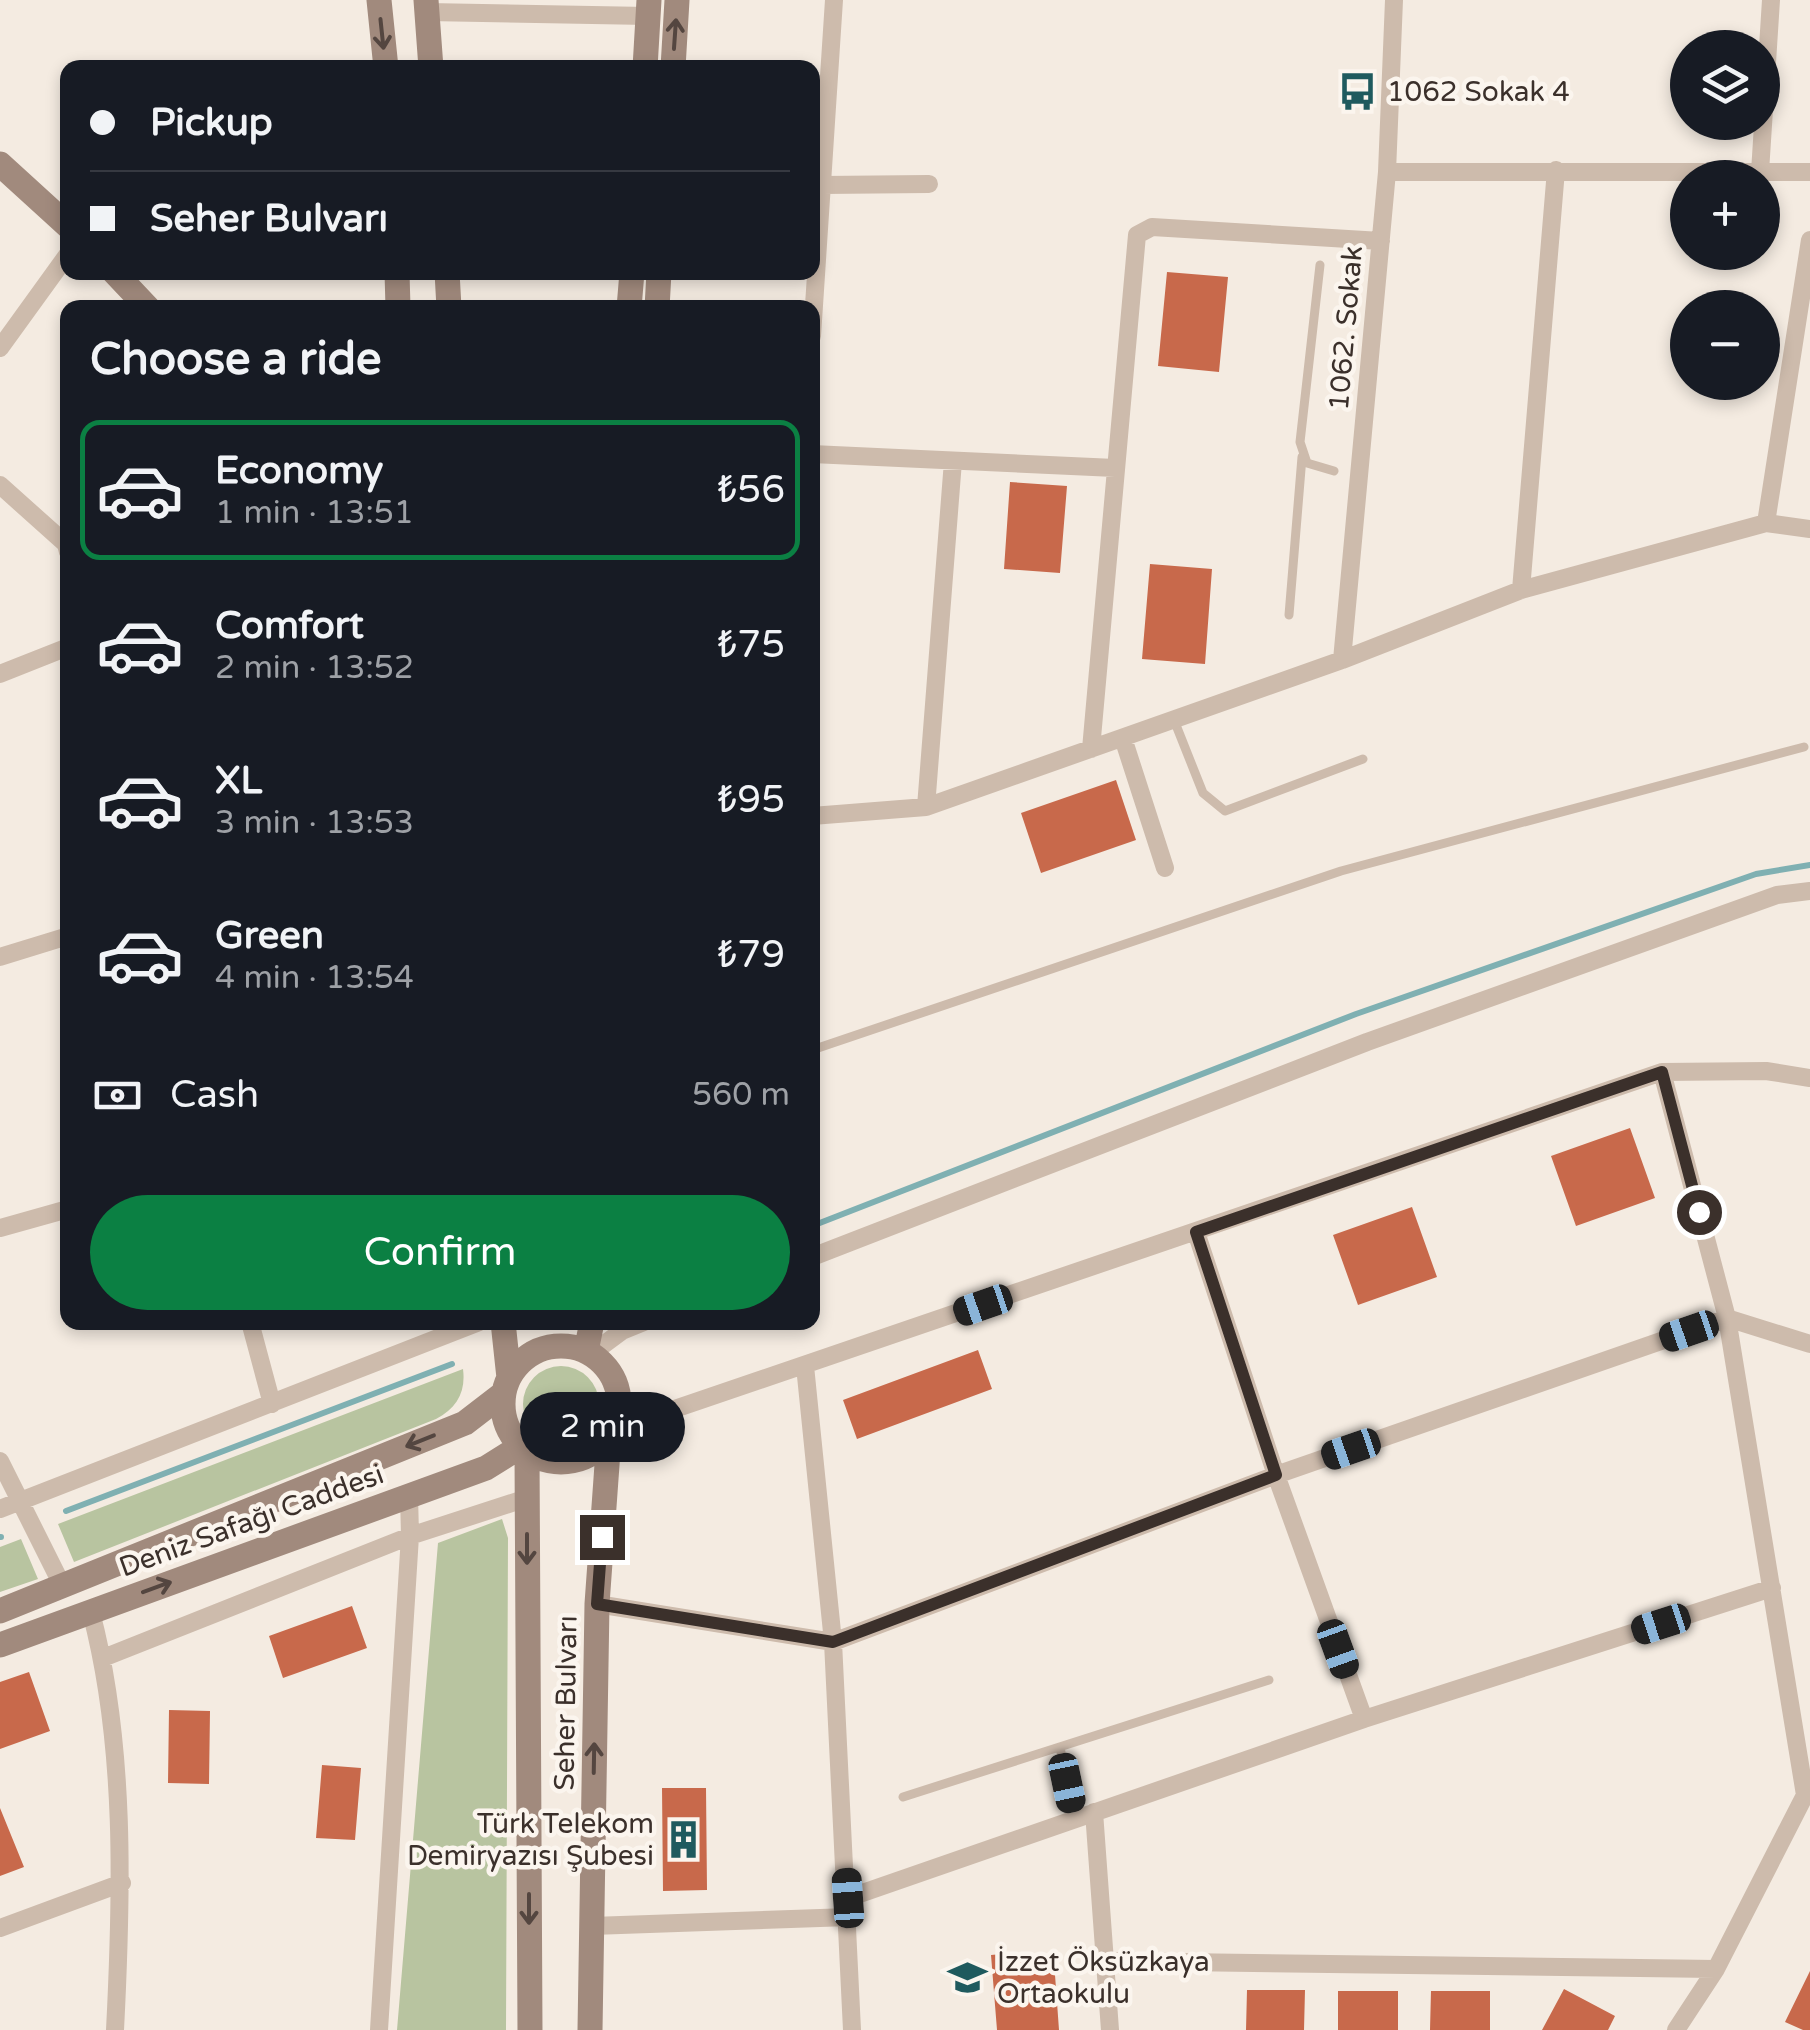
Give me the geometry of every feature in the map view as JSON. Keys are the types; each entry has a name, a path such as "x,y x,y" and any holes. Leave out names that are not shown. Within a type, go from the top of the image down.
{"main road":[{"path":"379,0 385,60"},
{"path":"673,60 677,0"},
{"path":"427,6 431,60"},
{"path":"646,60 649,8"},
{"path":"0,164 60,219"},
{"path":"122,280 140,300"},
{"path":"503,1330 507,1426 524,1449 542,1460 575,1461 591,1454 611,1434 619,1415 616,1382 589,1353 547,1347 518,1364 506,1386"},
{"path":"589,1353 591,1330"},
{"name":"Deniz Safağı Caddesi","path":"0,1611 465,1423 506,1386"},
{"name":"Seher Bulvarı","path":"590,2030 597,1604 611,1434"},
{"name":"Deniz Safağı Caddesi","path":"0,1645 486,1468 524,1449"},
{"name":"Seher Bulvarı","path":"524,1449 530,2030"}],"street":[{"path":"820,215 834,0"},
{"name":"1062. Sokak","path":"1342,660 1388,172 1394,0"},
{"path":"1761,160 1771,0"},
{"path":"427,6 649,8"},
{"path":"1521,590 1556,170"},
{"path":"1388,172 1670,171"},
{"path":"1780,172 1810,172"},
{"path":"822,185 928,184"},
{"path":"1092,749 1135,240 1152,227 1381,242"},
{"path":"1766,523 1810,240"},
{"path":"0,348 60,265"},
{"path":"820,454 1115,468"},
{"path":"926,806 953,461"},
{"path":"0,486 60,539"},
{"path":"820,815 926,806 1342,660 1521,590 1766,523 1810,529"},
{"path":"0,674 60,651"},
{"path":"1123,738 1165,868"},
{"path":"820,1254 1367,1042 1777,895 1810,891"},
{"path":"0,958 60,939"},
{"path":"611,1434 1662,1072 1766,1071 1810,1078"},
{"path":"1662,1072 1727,1318 1808,1796 1716,1969 1676,2030"},
{"path":"0,1228 60,1211"},
{"path":"1196,1232 1276,1475 1364,1719"},
{"path":"597,1604 833,1642 1276,1475 1727,1318 1810,1344"},
{"path":"252,1330 272,1404"},
{"path":"9,1505 459,1330"},
{"path":"589,1353 624,1330"},
{"path":"805,1366 833,1642 852,2030"},
{"path":"0,1461 9,1505 64,1587"},
{"path":"379,2030 410,1536 408,1494"},
{"path":"103,1658 410,1536 526,1498"},
{"path":"848,1898 1364,1719 1772,1588"},
{"path":"90,1612 103,1658 122,1883 115,2030"},
{"path":"1094,1812 1110,2030"},
{"path":"0,1928 122,1883"},
{"path":"592,1926 849,1918"},
{"path":"1105,1961 1716,1969"}],"lane":[{"path":"1289,615 1302,458 1300,442 1320,265"},
{"path":"1302,458 1312,466 1334,471"},
{"path":"1174,720 1202,793 1225,811 1363,759"},
{"path":"820,1047 1341,871 1804,746"},
{"path":"903,1796 1269,1680"},
{"path":"1060,1747 1074,1819"}],"green space":[{"path":"561,1366 588,1377 599,1404 588,1431 561,1442 534,1431 523,1404 534,1377"},
{"path":"463,1369 459,1399 436,1419 74,1562 58,1524"},
{"path":"502,1519 508,1538 506,2030 397,2030 438,1543"},
{"path":"21,1539 38,1579 0,1592 0,1547"}],"building":[{"path":"1167,272 1228,277 1219,372 1158,366"},
{"path":"1010,482 1067,486 1060,573 1004,569"},
{"path":"1150,564 1212,569 1205,664 1142,659"},
{"path":"1116,780 1136,840 1041,873 1021,813"},
{"path":"1630,1128 1655,1198 1576,1226 1551,1156"},
{"path":"1412,1207 1437,1277 1358,1305 1333,1235"},
{"path":"978,1350 992,1389 857,1439 843,1400"},
{"path":"352,1606 367,1648 283,1678 269,1636"},
{"path":"29,1672 50,1731 0,1749 0,1682"},
{"path":"169,1710 210,1711 209,1784 168,1783"},
{"path":"322,1765 361,1768 355,1840 316,1838"},
{"name":"Türk Telekom Demiryazısı Şubesi","path":"662,1788 706,1788 707,1890 663,1891"},
{"path":"0,1808 24,1867 0,1876"},
{"path":"1022,1952 1023,1963 1054,1961 1059,2030 997,2030 991,1955"},
{"path":"1810,1971 1810,2030 1803,2030 1785,2022"},
{"path":"1564,1989 1615,2016 1608,2030 1542,2030"},
{"path":"1247,1990 1305,1990 1304,2030 1246,2030"},
{"path":"1338,1991 1398,1991 1398,2030 1338,2030"},
{"path":"1431,1991 1490,1991 1490,2030 1430,2030"}],"waterway":[{"path":"820,1223 1356,1014 1756,874 1810,865"},
{"path":"66,1511 452,1364"}],"place":[{"name":"1062 Sokak 4","path":"1357,91"},
{"name":"Türk Telekom Demiryazısı Şubesi","path":"684,1839"},
{"name":"İzzet Öksüzkaya Ortaokulu","path":"967,1977"}],"route":[{"path":"602,1537 597,1604 833,1642 1276,1475 1196,1232 1662,1072 1699,1212"}]}
